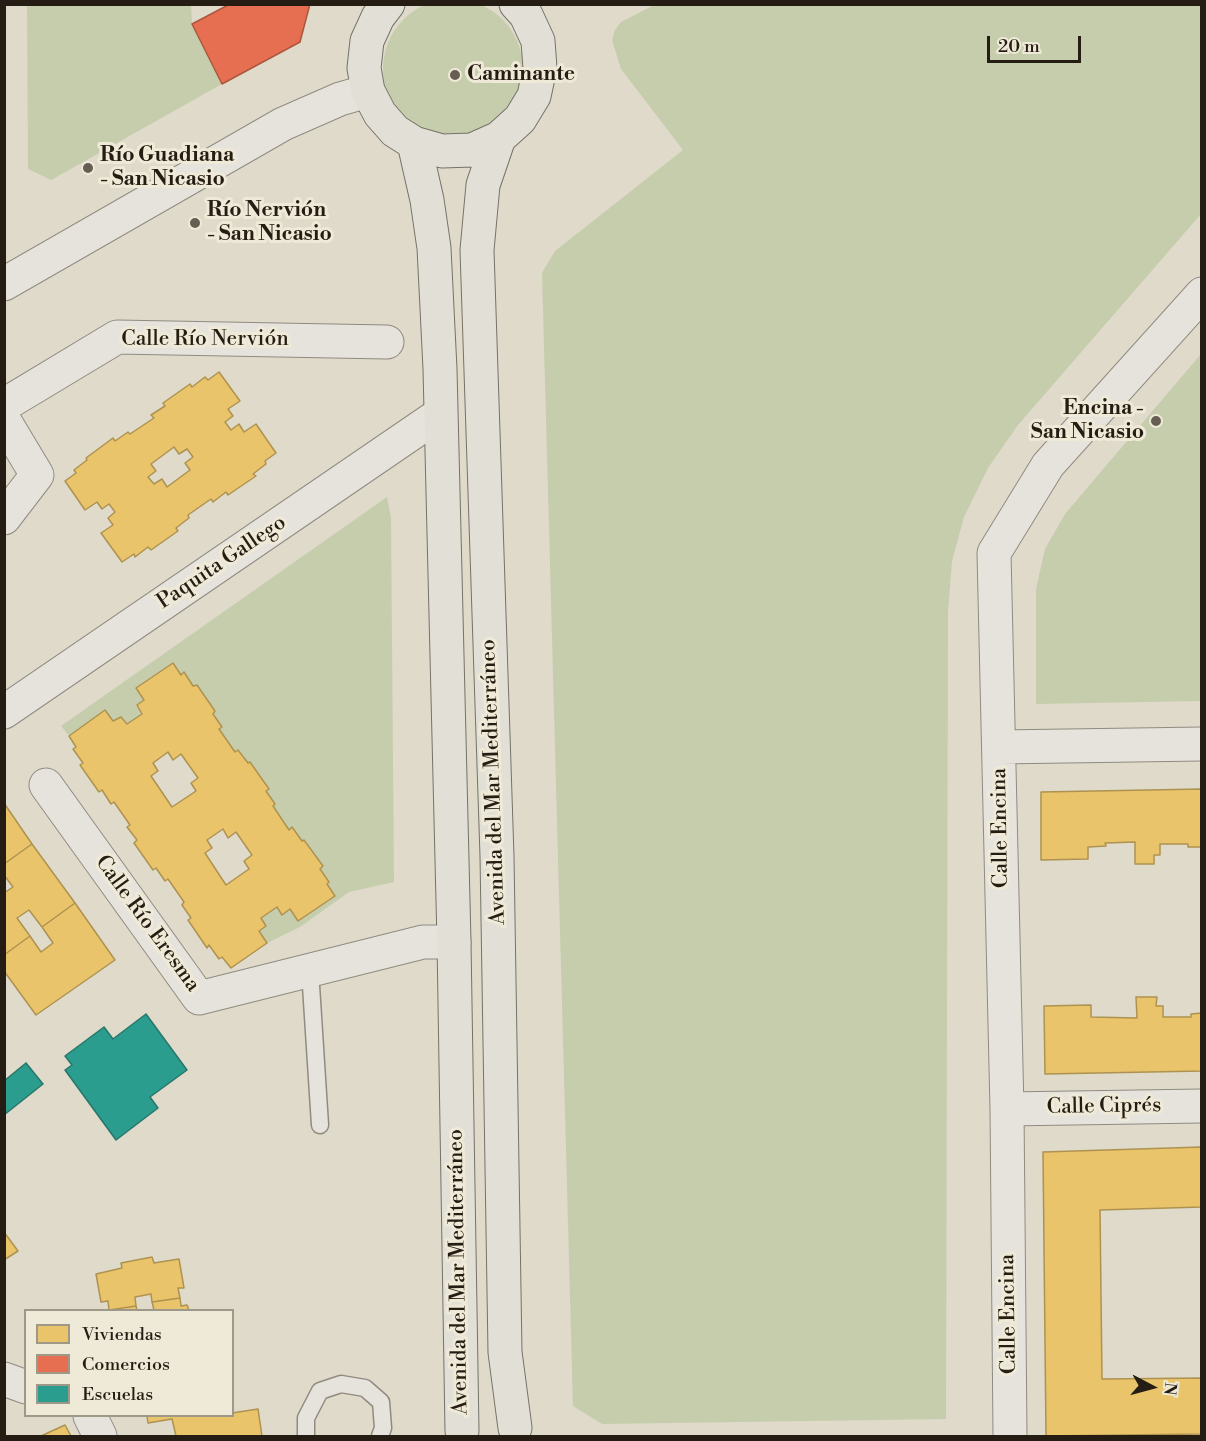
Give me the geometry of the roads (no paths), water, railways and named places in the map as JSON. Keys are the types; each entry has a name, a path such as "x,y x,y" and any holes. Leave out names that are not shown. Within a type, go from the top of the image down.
{"main road":[{"path":"388,4 378,16 367,41 364,68 368,91 380,114 395,130 414,143 442,151 472,150 499,138 520,120 534,96 540,68 538,41 528,8"},
{"name":"Avenida del Mar Mediterráneo","path":"499,138 483,185 477,250 497,856 505,1352 522,1432"},
{"name":"Avenida del Mar Mediterráneo","path":"414,143 427,200 434,248 440,369 454,942 456,1434"},
{"path":"456,1434 469,1426 492,1423 522,1432"}],"street":[{"path":"5,280 283,124 340,99 368,91"},
{"name":"Calle Encina","path":"1010,1437 1007,1109 994,553 1048,465 1202,294"},
{"name":"Calle Río Nervión","path":"4,405 117,337 387,342"},
{"name":"Paquita Gallego","path":"4,712 440,414"},
{"path":"4,420 37,475 4,518"},
{"path":"999,747 1202,744"},
{"name":"Calle Río Eresma","path":"46,785 199,998 423,942 454,942"},
{"name":"Calle Ciprés","path":"1007,1109 1202,1106"},
{"path":"4,1379 24,1386"},
{"path":"90,1417 100,1437"}],"lane":[{"path":"310,970 320,1125"},
{"path":"306,1437 306,1418 320,1391 341,1384 365,1388 381,1402 383,1428 380,1437"}],"place":[{"name":"Caminante","path":"455,75"},
{"name":"Río Guadiana - San Nicasio","path":"88,168"},
{"name":"Río Nervión - San Nicasio","path":"195,223"},
{"name":"Encina - San Nicasio","path":"1156,421"}]}
